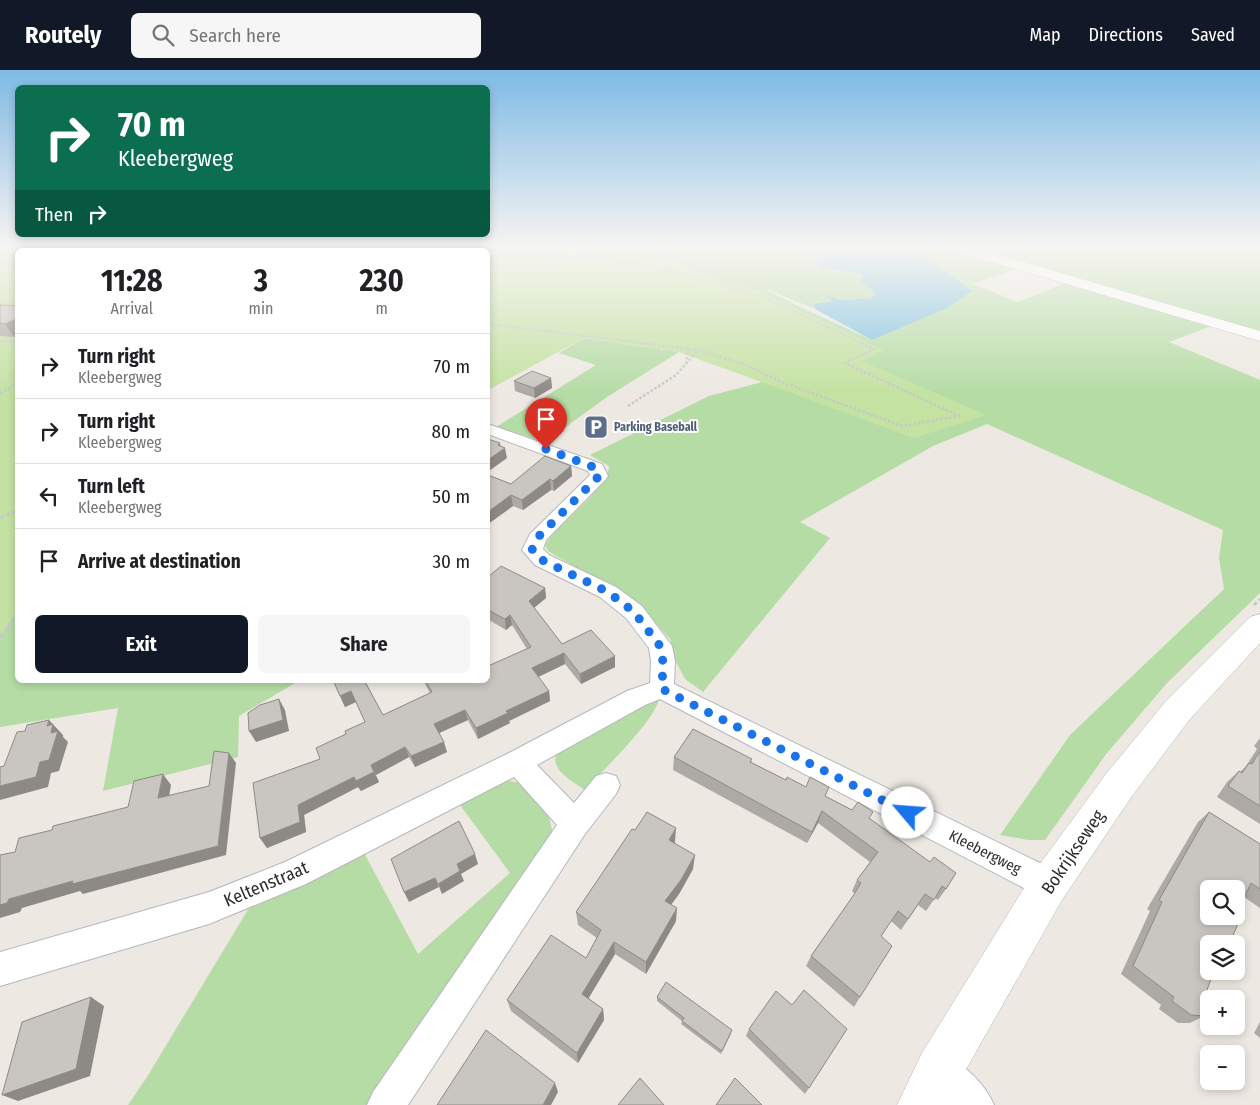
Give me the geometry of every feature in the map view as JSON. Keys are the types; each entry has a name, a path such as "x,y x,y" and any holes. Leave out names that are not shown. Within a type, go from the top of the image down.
{"street":[{"path":"1128,297 1260,336"},
{"path":"490,430 596,468 599,476 537,538 532,550 542,560 608,592 634,612 660,646 663,662 662,689"},
{"name":"Bokrijkseweg","path":"922,1105 939,1070 1048,886 1119,785 1178,710 1260,624"},
{"name":"Keltenstraat","path":"0,969 209,908 295,873 518,762 636,698 662,689"},
{"name":"Kleebergweg","path":"662,689 1031,875 1048,886"},
{"path":"518,762 575,824"},
{"path":"386,1105 575,824 606,786"},
{"path":"939,1070 975,1105"}],"path":[{"path":"490,324 698,350 746,365 779,381 902,426 959,416 845,363 874,349 765,297"},
{"path":"0,340 15,342"},
{"path":"686,364 688,349"},
{"path":"628,406 667,381 694,358 698,350"},
{"path":"0,393 15,385"},
{"path":"0,518 15,511"},
{"path":"0,637 15,617"}],"green space":[{"path":"0,297 15,297 15,615 0,638"},
{"path":"490,297 771,297 884,350 862,361 986,415 914,438 679,352 584,338 490,389"},
{"path":"770,297 782,297 872,340 901,297 1006,297 1018,302 1030,297 1120,297 1214,325 1169,342 1260,380 1260,593 1167,683 1107,753 1045,840 1028,840 1000,835 1070,735 1224,589 1219,558 1223,530 987,424 933,446 800,522 830,538 703,692 685,679 676,662 670,639 636,602 548,551 545,545 551,536 592,495 606,475 609,466 590,455 709,396 883,350"},
{"path":"787,297 827,297 833,301 814,304 815,309"},
{"path":"830,297 872,297 872,298 841,300"},
{"path":"1138,297 1260,297 1260,332"},
{"path":"584,338 679,352 607,397 545,442 496,427 596,365 559,353"},
{"path":"15,501 15,683 295,683 239,716 238,757 103,791 118,708 0,727 0,509"},
{"path":"654,697 659,700 647,722 585,790 563,774 556,764 557,752"},
{"path":"498,778 519,783 548,813 554,838 366,1105 128,1105 147,1077 249,908 362,849 418,954 510,873 457,801"}],"water":[{"path":"827,297 841,300 963,297 947,308 872,340 815,309 814,304 833,301"}],"building":[{"path":"0,305 15,306 15,319 5,324 0,323"},
{"path":"532,371 551,378 534,388 514,381"},
{"path":"490,440 500,443 498,445 505,448 490,459"},
{"path":"545,456 571,466 553,481 550,479 522,500 511,495 490,511 490,476 511,484"},
{"path":"501,566 545,588 529,601 562,644 591,630 615,656 580,674 564,653 532,668 549,691 506,711 508,713 476,728 465,710 434,724 444,742 411,756 405,747 371,765 374,772 356,781 354,777 298,805 300,822 260,838 253,783 320,759 316,748 346,734 345,731 365,722 351,691 340,696 334,683 366,683 383,715 432,692 427,683 490,683 490,665 531,647 510,615 505,619 490,611 490,575"},
{"path":"279,699 283,720 249,731 248,713 260,705"},
{"path":"49,720 47,726 53,724 51,733 58,731 49,760 40,762 36,777 0,786 0,767 4,766 17,732 25,731 27,725"},
{"path":"693,729 752,759 750,762 786,780 787,777 806,787 810,777 829,787 825,796 852,810 858,802 873,812 869,818 930,862 934,857 956,873 946,889 942,886 934,900 925,894 908,919 898,911 881,936 892,946 860,997 811,956 853,896 861,883 857,880 878,852 822,811 812,832 674,757"},
{"path":"214,751 229,753 218,846 72,884 73,881 9,899 7,903 0,905 0,855 15,852 19,838 52,830 53,826 128,807 134,781 163,774 158,798 209,786"},
{"path":"1260,751 1260,806 1228,786 1239,771 1242,773 1249,763 1252,764"},
{"path":"647,812 676,828 669,840 695,855 681,880 665,901 677,908 646,962 614,942 582,994 603,1009 577,1053 507,1000 551,935 586,958 601,930 576,912 632,829 635,830"},
{"path":"1209,812 1260,844 1260,889 1251,883 1245,896 1245,880 1200,880 1200,925 1238,925 1233,935 1200,935 1200,980 1211,980 1207,990 1200,990 1200,1016 1191,1015 1172,1001 1174,997 1133,966 1162,902 1159,900"},
{"path":"459,821 475,854 457,864 460,871 438,884 435,878 404,892 391,859"},
{"path":"666,982 732,1030 722,1051 682,1021 684,1018 657,997"},
{"path":"804,990 847,1029 809,1088 749,1029 776,991 792,1005"},
{"path":"91,997 76,1069 2,1095 22,1022"},
{"path":"486,1030 555,1083 543,1105 437,1105"},
{"path":"640,1078 664,1105 618,1105"},
{"path":"735,1078 762,1105 716,1105"}],"place":[{"name":"Parking Baseball","path":"596,427"}],"route":[{"path":"546,449 596,468 599,476 537,538 532,550 542,560 608,592 634,612 660,646 663,662 662,689 908,813"}]}
